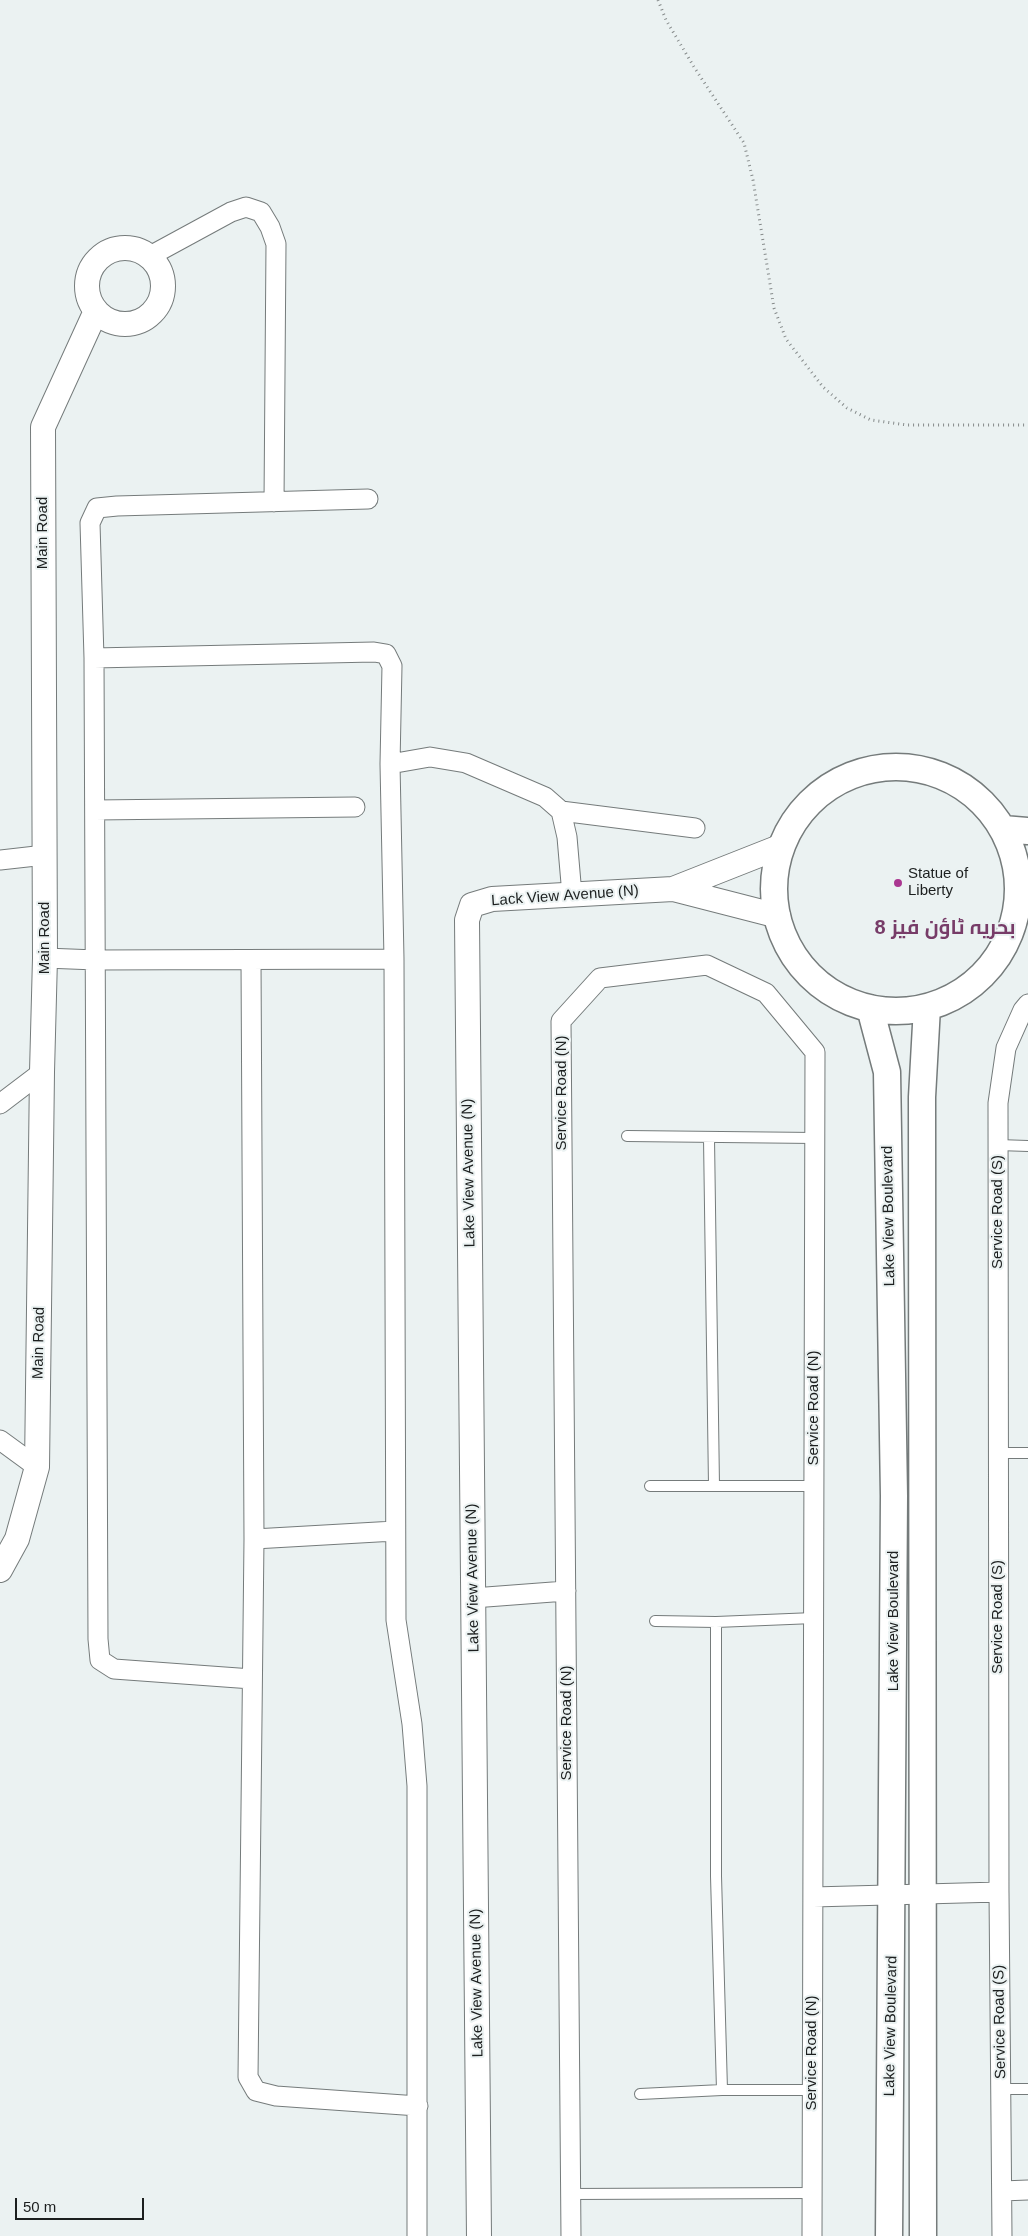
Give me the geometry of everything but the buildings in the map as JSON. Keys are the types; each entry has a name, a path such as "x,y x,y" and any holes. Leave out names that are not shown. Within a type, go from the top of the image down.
{"main road":[{"path":"887,767 915,768 942,775 958,784 1016,830 1012,849 1017,870 1018,892 1022,911 998,955 985,973 968,988 955,996 927,1007 890,1011 870,1008 849,1002 811,976 796,958 785,938 778,916 775,893 776,869 782,846 795,821 813,800 835,784 860,772 887,767"},
{"name":"Lake View Boulevard","path":"923,2236 922,1097 927,1007"},
{"name":"Lake View Boulevard","path":"870,1008 887,1072 894,1496 893,1895 889,2236"}],"street":[{"path":"150,256 231,212 246,207 261,212 270,227 276,244 274,502"},
{"path":"124,247 138,249 150,256 158,265 163,276 162,298 156,309 138,323 126,325 104,318 96,311 89,298 87,284 90,270 98,258 110,250 124,247"},
{"name":"Main Road","path":"0,1570 17,1539 37,1467 45,958 42,427 96,311"},
{"path":"252,1679 114,1669 100,1660 98,1638 94,658 90,523 97,508 117,506 368,499"},
{"path":"94,658 374,652 386,654 392,666 390,764 394,959 396,1620 412,1724 417,1786 418,2236"},
{"path":"390,764 430,756 466,763 545,797 561,811 695,828"},
{"path":"95,810 355,807"},
{"path":"561,811 567,837 572,894"},
{"name":"Lack View Avenue (N)","path":"467,920 472,905 492,899 674,888 782,846"},
{"path":"0,860 45,855"},
{"name":"Lack View Avenue (N)","path":"674,888 778,916"},
{"name":"Lake View Avenue (N)","path":"467,920 479,2236"},
{"path":"45,958 96,960 394,959"},
{"path":"251,960 254,1539 248,2077 256,2091 276,2096 418,2106"},
{"name":"Service Road (N)","path":"571,2236 562,1021 600,978 707,965 766,993 815,1052 812,2236"},
{"name":"Service Road (S)","path":"1002,2236 999,1892 998,1103 1006,1048 1023,1010 1028,1004"},
{"path":"0,1104 42,1072"},
{"path":"0,1440 37,1467"},
{"path":"254,1539 395,1531"},
{"path":"473,1598 566,1592"},
{"path":"813,1897 999,1892"},
{"path":"1002,2191 1028,2190"}],"lane":[{"path":"626,1136 815,1138"},
{"path":"710,1138 714,1486"},
{"path":"998,1145 1028,1146"},
{"path":"998,1453 1028,1453"},
{"path":"650,1486 814,1486"},
{"path":"655,1621 716,1622 814,1618"},
{"path":"716,1622 716,1876 722,2090"},
{"path":"1001,2089 1028,2089"},
{"path":"640,2094 722,2090 812,2090"},
{"path":"571,2194 812,2193"}],"path":[{"path":"658,0 666,20 689,60 744,143 753,180 774,308 786,339 823,387 847,408 872,420 907,425 1028,425"}],"place":[{"name":"Statue of Liberty","path":"898,883"}],"district":[{"name":"بحریہ ٹاؤن فیز 8","path":"945,928"}]}
